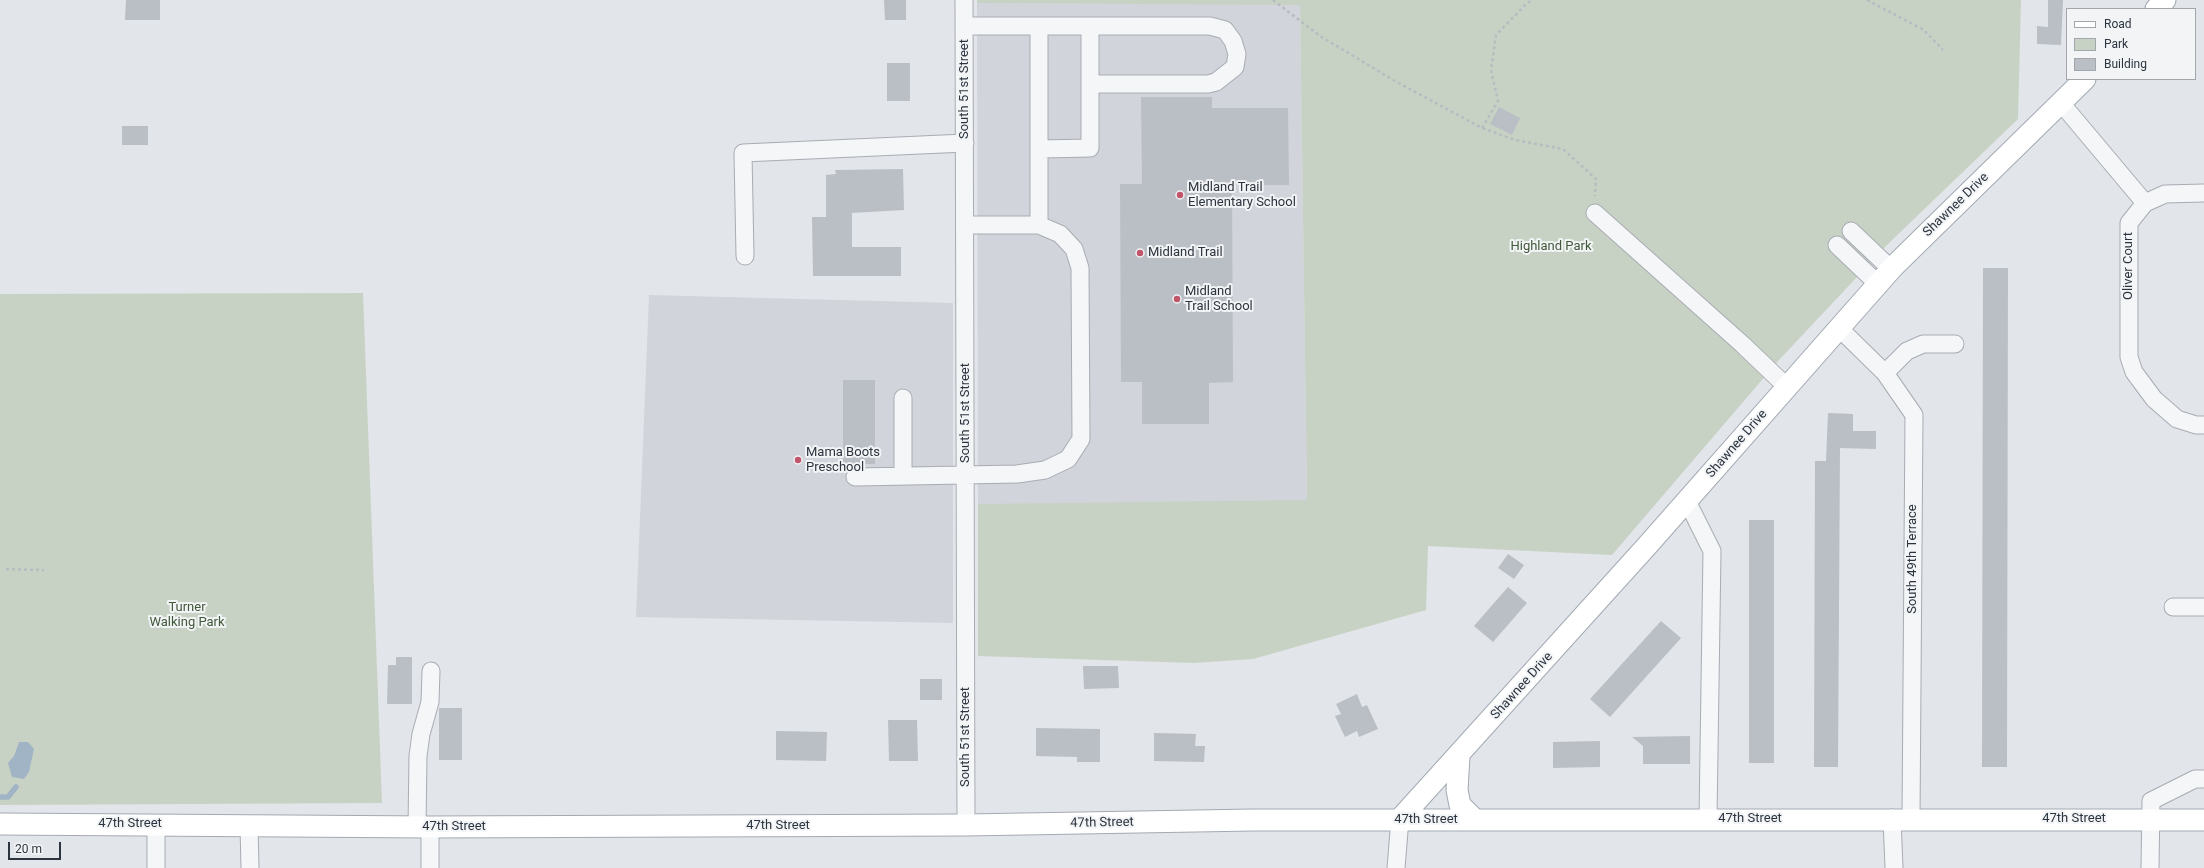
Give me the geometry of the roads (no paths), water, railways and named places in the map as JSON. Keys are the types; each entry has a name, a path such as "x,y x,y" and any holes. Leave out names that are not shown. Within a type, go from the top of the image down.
{"main road":[{"path":"2157,8 2165,0"},
{"name":"Shawnee Drive","path":"1400,819 1459,756 1884,276 2084,80"},
{"path":"1459,756 1457,790 1460,805 1475,820"},
{"name":"47th Street","path":"0,824 424,827 966,826 1253,820 1400,819 1902,818 2204,820"}],"street":[{"name":"South 51st Street","path":"964,0 966,224 966,826"},
{"path":"965,26 1210,26 1225,30 1233,41 1237,54 1234,67 1216,82 1208,84 1090,84"},
{"path":"1039,224 1040,26"},
{"path":"1040,149 1090,148 1090,26"},
{"path":"2061,102 2145,203 2165,194 2204,193"},
{"path":"745,256 743,153 965,142"},
{"name":"Oliver Court","path":"2145,203 2128,223 2129,357 2134,372 2154,399 2177,419 2196,425 2204,425"},
{"path":"1595,213 1742,344 1787,387"},
{"path":"855,477 1017,474 1045,470 1068,459 1081,439 1080,268 1074,249 1060,234 1039,224 966,224"},
{"path":"1851,231 1884,276"},
{"path":"1837,245 1884,276"},
{"name":"South 49th Terrace","path":"1839,328 1884,373 1914,415 1902,818 1894,868"},
{"path":"1884,373 1907,351 1923,344 1955,344"},
{"path":"903,398 903,476"},
{"path":"1686,501 1712,551 1708,819"},
{"path":"2173,608 2204,607"},
{"path":"430,868 424,827 418,756 421,734 430,702 431,671"},
{"path":"2150,868 2151,801 2195,779 2204,779"},
{"path":"1396,868 1400,819"},
{"path":"156,824 156,868"},
{"path":"249,825 250,868"}],"water":[{"path":"19,742 28,742 34,749 29,772 24,779 12,777 8,763 14,756"}],"waterway":[{"path":"0,797 8,797 16,787"}],"place":[{"name":"Midland Trail Elementary School","path":"1180,195"},
{"name":"Midland Trail","path":"1140,253"},
{"name":"Midland Trail School","path":"1177,299"},
{"name":"Mama Boots Preschool","path":"798,460"}],"park label":[{"name":"Highland Park","path":"1551,247"},
{"name":"Turner Walking Park","path":"187,616"}]}
